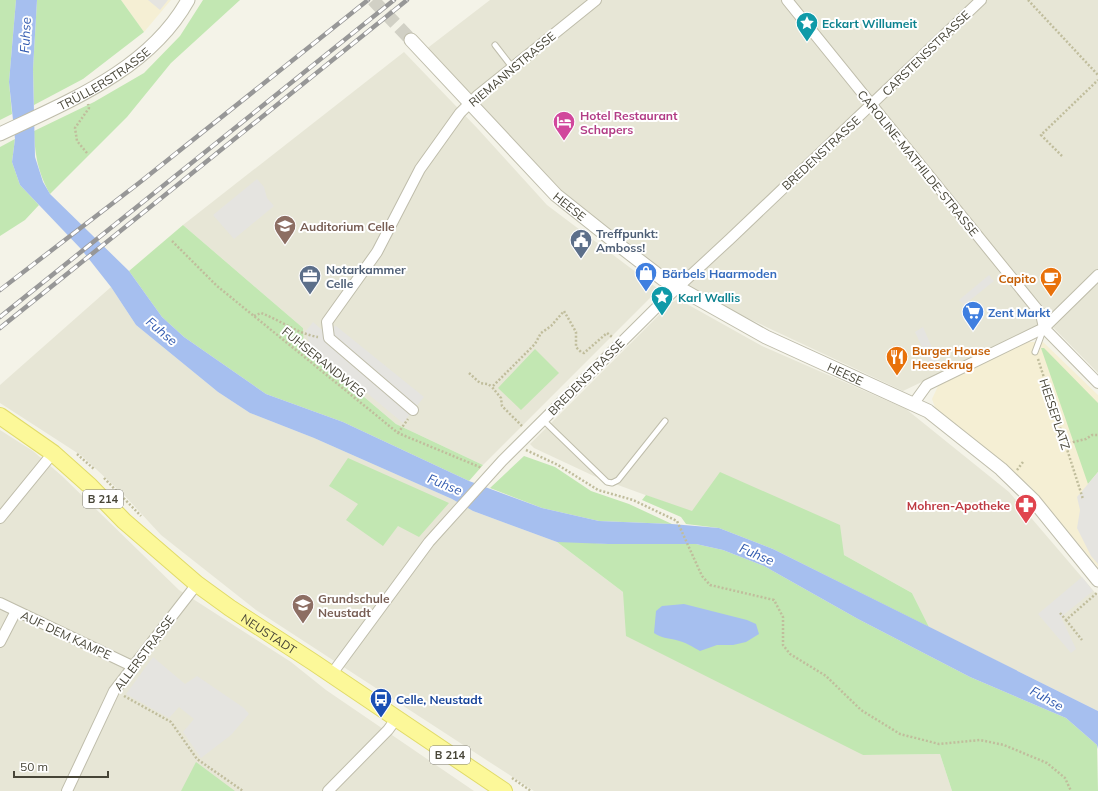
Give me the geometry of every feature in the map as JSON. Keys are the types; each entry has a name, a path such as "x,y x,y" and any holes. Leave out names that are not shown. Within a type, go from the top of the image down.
{"main road":[{"name":"B 214","path":"0,416 53,453"},
{"name":"NEUSTADT","path":"53,453 90,486 124,521 197,584 230,608 504,791"}],"street":[{"name":"TRÜLLERSTRASSE","path":"0,134 71,101 125,69 143,54 172,23 188,0"},
{"name":"RIEMANNSTRASSE","path":"329,338 327,322 377,252 420,168 460,113 512,68 596,0"},
{"name":"CAROLINE-MATHILDE-STRASSE","path":"786,0 1041,314 1044,328"},
{"name":"CARSTENSSTRASSE","path":"871,106 981,0"},
{"name":"HEESE","path":"411,40 556,195 663,279 766,337 914,403 928,411 1010,478 1034,501 1098,580"},
{"name":"BREDENSTRASSE","path":"331,675 429,542 487,471 543,420 678,287 871,106"},
{"path":"914,403 927,385 1044,328 1098,275"},
{"path":"1044,328 1098,383"},
{"path":"329,338 413,410"},
{"path":"0,518 53,453"},
{"name":"ALLERSTRASSE","path":"67,791 114,691 197,584"},
{"name":"AUF DEM KAMPE","path":"0,603 132,666"},
{"path":"0,642 16,611"},
{"path":"328,791 388,730 396,719"}],"lane":[{"path":"495,44 512,68"},
{"path":"1035,352 1044,328"},
{"path":"543,420 607,482 612,483 618,480 665,421"}],"path":[{"path":"1028,0 1098,75"},
{"path":"1062,156 1042,135 1098,80"},
{"path":"87,100 89,108 75,128 77,141 87,154"},
{"name":"FUHSERANDWEG","path":"172,241 217,286 398,433 487,471"},
{"path":"492,387 536,344 541,333 551,326 564,311 576,332 576,347 581,352 584,353 607,333 613,339"},
{"path":"254,316 261,313 307,335 329,338"},
{"name":"HEESEPLATZ","path":"1035,352 1083,499"},
{"path":"469,373 480,383 488,384 492,387 501,398 502,406 524,428"},
{"path":"398,433 413,410"},
{"path":"1065,444 1092,435 1098,435"},
{"path":"525,449 558,465 598,490 633,500 677,521 702,576 710,585 774,600 783,617 783,644 790,654 826,676 861,710 900,734 939,744 980,740 1004,745 1047,763 1065,778 1071,791"},
{"path":"75,453 97,471"},
{"path":"102,476 142,517"},
{"path":"1066,620 1098,592"},
{"path":"1060,613 1082,640"},
{"path":"114,691 171,722 197,759 243,791"},
{"path":"505,774 531,791"}],"shaded area":[{"path":"121,0 171,0 144,32"},
{"path":"148,0 168,0 160,10"},
{"path":"490,0 1098,0 1098,373 1046,320 1026,332 903,391 728,309 668,274 560,193 425,50"},
{"path":"404,52 478,129 547,205 657,288 653,295 483,465 396,424 304,346 303,328 183,225"},
{"path":"257,179 264,187 267,198 274,206 234,239 213,215"},
{"path":"989,275 994,281 964,305 959,300"},
{"path":"111,287 136,325 218,392 250,413 314,438 452,499 473,511 557,542 623,592 863,755 940,754 952,791 534,791 256,610 161,535 125,496 82,456 0,403 0,385"},
{"path":"678,299 762,346 906,409 1009,492 1098,596 1098,711 929,627 912,593 844,555 692,512 596,477 534,448 530,444 671,303"},
{"path":"313,322 321,329 336,326 424,397 403,423 310,346 306,331"},
{"path":"923,327 940,366 932,369 915,332"},
{"path":"1028,342 1043,342 1098,395 1098,567 1030,486 936,410 932,399 939,384"},
{"path":"0,430 33,451 62,476 179,590 291,662 326,690 474,791 0,791"},
{"path":"1098,472 1098,564 1091,556 1077,528 1080,510 1077,497"},
{"path":"1082,577 1093,591 1061,617 1076,649 1071,653 1038,614"},
{"path":"153,657 185,684 197,676 244,708 249,714 231,735 201,758 183,732 194,719 179,707 169,718 126,694"}],"green space":[{"path":"0,0 16,0 9,82 12,114 0,120"},
{"path":"37,0 121,0 144,32 83,79 34,105 33,69"},
{"path":"203,0 240,0 171,63 127,117 50,194 38,164 34,131 94,102 144,73 180,36"},
{"path":"15,139 12,162 20,185 39,205 25,220 0,236 0,147"},
{"path":"183,225 303,328 304,346 396,424 483,465 469,481 343,422 266,394 184,337 162,317 129,271"},
{"path":"1041,348 1044,348 1098,403 1098,472 1088,484"},
{"path":"535,349 559,373 521,410 498,388"},
{"path":"524,456 555,467 591,491 629,504 672,524 599,521 542,508 490,488"},
{"path":"348,458 449,503 419,537 398,526 383,546 346,520 358,504 329,486"},
{"path":"720,472 840,525 844,555 912,593 929,627 773,549 719,528 686,524 681,517 642,500 646,495 692,511"},
{"path":"569,541 608,544 696,544 723,550 764,566 858,619 970,677 1066,718 1097,745 1098,791 952,791 940,754 863,755 626,636 623,592 557,542"},
{"path":"196,762 235,791 181,791"}],"water":[{"name":"Fuhse","path":"16,0 37,0 33,69 35,157 43,182 50,194 129,271 162,317 184,337 266,394 343,422 469,481 542,508 599,521 672,524 719,528 773,549 1098,711 1098,749 1097,745 1066,718 970,677 858,619 764,566 723,550 696,544 608,544 557,542 473,511 452,499 314,438 250,413 218,392 136,325 111,287 81,249 20,185 12,162 15,139 9,82"},
{"path":"684,604 747,620 756,624 759,634 746,642 733,645 717,645 700,651 683,642 662,637 654,633 656,611 662,606"}],"tunnel":[{"path":"373,0 411,40"}],"railway":[{"path":"0,290 139,183 368,0"},
{"path":"0,317 394,0"},
{"path":"0,328 407,0"}],"place":[{"name":"Eckart Willumeit","path":"807,42"},
{"name":"Hotel Restaurant Schapers","path":"564,142"},
{"name":"Auditorium Celle","path":"285,246"},
{"name":"Treffpunkt: Amboss!","path":"581,260"},
{"name":"Bärbels Haarmoden","path":"646,292"},
{"name":"Notarkammer Celle","path":"310,296"},
{"name":"Capito","path":"1051,298"},
{"name":"Karl Wallis","path":"662,316"},
{"name":"Zent Markt","path":"973,332"},
{"name":"Burger House Heesekrug","path":"897,376"},
{"name":"Mohren-Apotheke","path":"1026,524"},
{"name":"Grundschule Neustadt","path":"303,624"},
{"name":"Celle, Neustadt","path":"381,718"}]}
